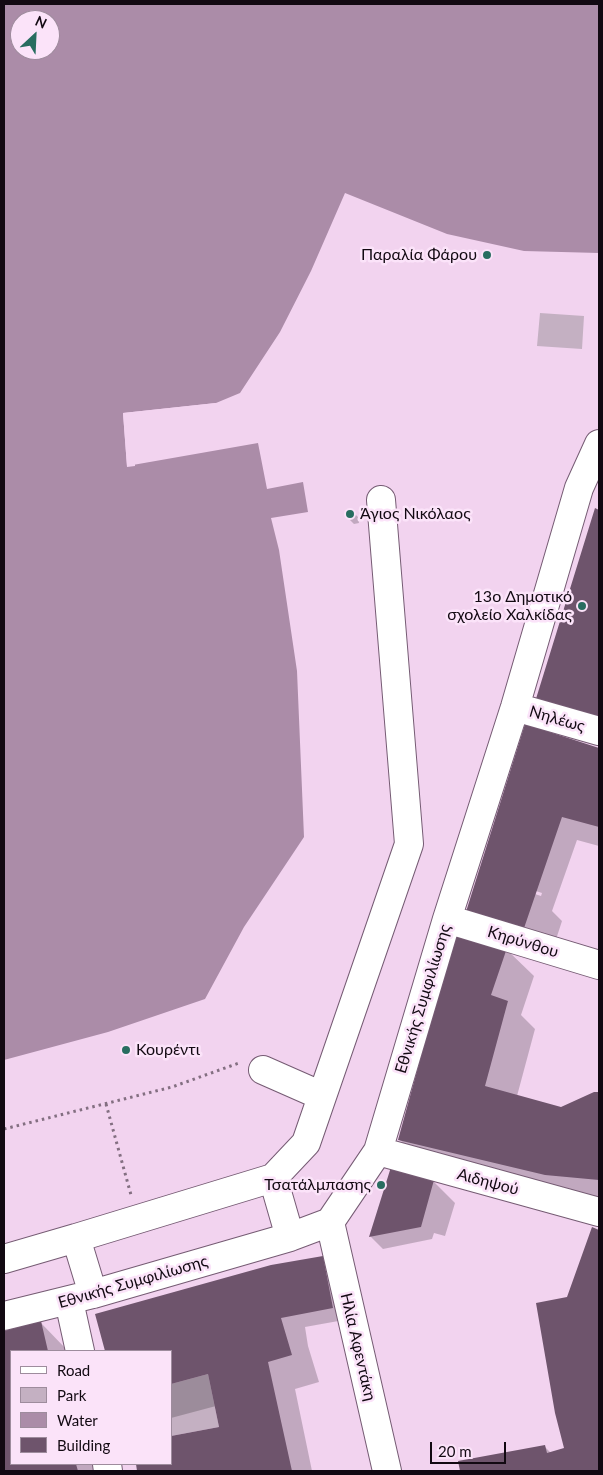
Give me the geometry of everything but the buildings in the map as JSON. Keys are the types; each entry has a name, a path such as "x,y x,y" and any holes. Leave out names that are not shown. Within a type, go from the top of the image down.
{"street":[{"name":"Εθνικής Συμφιλίωσης","path":"4,1316 81,1298 290,1237 330,1222 378,1151 447,919 515,707 589,491 599,444"},
{"path":"4,1259 273,1178 306,1143 409,844 381,500"},
{"name":"Νηλέως","path":"515,707 599,731"},
{"name":"Κηρύνθου","path":"447,919 599,965"},
{"path":"253,1066 322,1096"},
{"name":"Αιδηψού","path":"378,1151 599,1212"},
{"path":"273,1178 290,1237"},
{"name":"Ηλία Αφεντάκη","path":"330,1222 387,1471"},
{"path":"76,1238 81,1298 80,1350"}],"path":[{"path":"4,1129 253,1066"},
{"path":"106,1104 137,1218"}],"green space":[{"path":"540,313 584,316 582,349 537,346"},
{"path":"208,1374 219,1427 172,1436 172,1384"}],"water":[{"path":"4,4 599,4 599,253 524,251 447,234 345,193 311,271 280,332 240,393 216,403 123,413 127,466 258,443 267,489 303,482 308,512 271,518 279,550 297,671 304,837 244,927 205,999 108,1032 4,1060"}],"pier":[{"path":"216,403 217,405 126,415 129,464 135,463 135,466 127,467 123,413"}],"place":[{"name":"Παραλία Φάρου","path":"487,255"},
{"name":"Άγιος Νικόλαος","path":"350,514"},
{"name":"13ο Δημοτικό σχολείο Χαλκίδας","path":"582,606"},
{"name":"Κουρέντι","path":"126,1050"},
{"name":"Τσατάλμπασης","path":"381,1185"}]}
